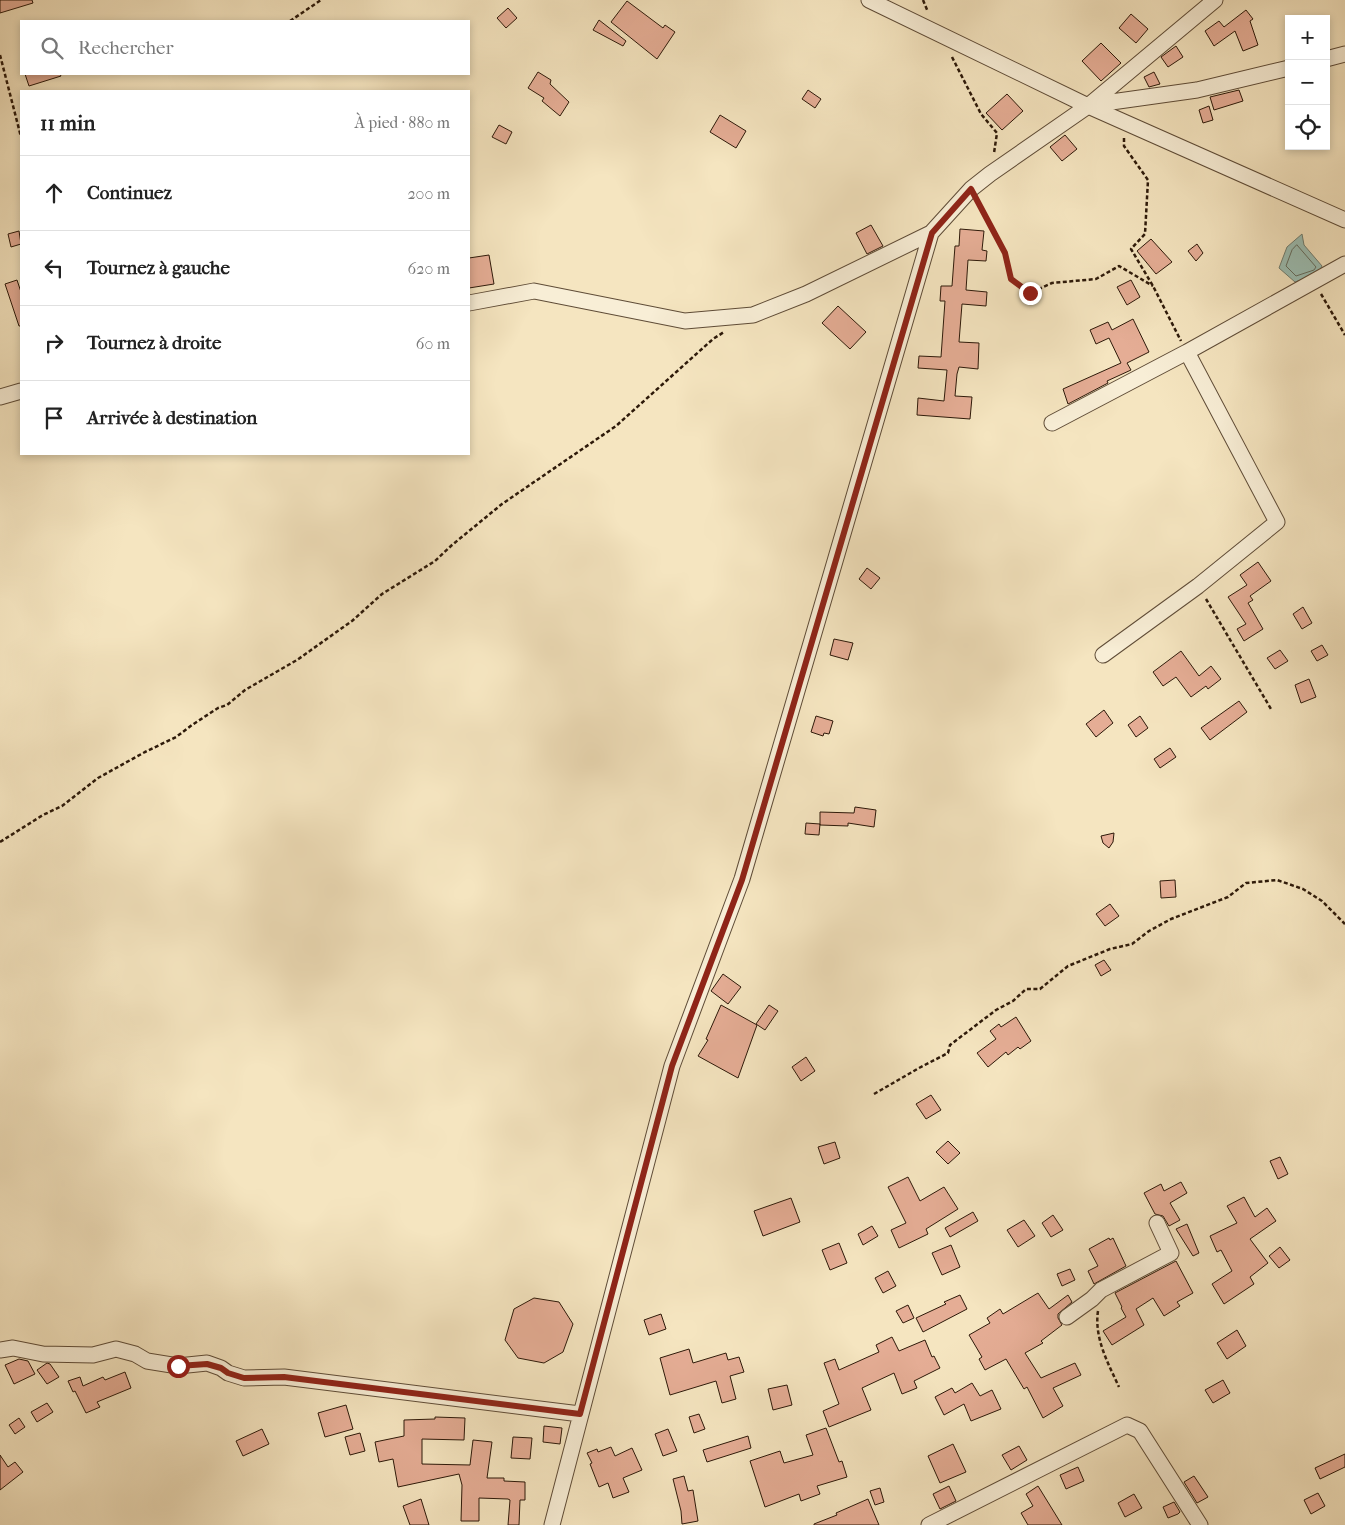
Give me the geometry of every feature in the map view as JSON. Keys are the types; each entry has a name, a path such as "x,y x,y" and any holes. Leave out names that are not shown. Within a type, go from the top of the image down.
{"street":[{"path":"869,0 1088,106 1345,220"},
{"path":"470,303 534,291 685,321 753,315 806,294 932,233 971,189 1088,106 1215,0"},
{"path":"1330,58 1345,54"},
{"path":"1088,106 1197,90 1285,69"},
{"path":"552,1525 672,1066 742,880 932,233"},
{"path":"1052,423 1187,352 1345,264"},
{"path":"1102,655 1198,586 1277,522 1187,352"},
{"path":"0,397 20,391"},
{"path":"1066,1317 1092,1299 1101,1290 1171,1253 1157,1223"},
{"path":"0,1350 14,1348 43,1354 93,1356 116,1349 135,1354 147,1361 178,1366 207,1364 244,1378 284,1377 580,1414"},
{"path":"929,1525 1127,1425 1140,1431 1200,1525"}],"path":[{"path":"291,20 321,0"},
{"path":"923,0 981,114 997,133 994,155"},
{"path":"0,55 20,133"},
{"path":"1124,121 1124,146 1148,180 1145,234 1131,249 1153,286 1187,352"},
{"path":"971,189 1005,253 1011,279 1030,293 1052,283 1096,279 1119,266 1153,286"},
{"path":"1314,282 1345,335"},
{"path":"0,842 62,806 98,778 112,772 145,752 176,738 218,708 227,705 245,690 297,660 352,621 382,594 435,561 452,544 502,504 616,426 713,339 729,329"},
{"path":"1198,586 1271,709"},
{"path":"874,1094 948,1053 950,1045 996,1010 1013,1002 1026,989 1040,989 1068,966 1110,949 1132,944 1149,931 1171,919 1228,897 1246,883 1276,880 1303,889 1322,901 1345,924"},
{"path":"1101,1290 1097,1318 1102,1352 1119,1387"}],"water":[{"path":"1302,234 1304,245 1322,266 1318,274 1295,282 1279,268 1287,247"}],"building":[{"path":"0,0 32,0 33,3 0,13"},
{"path":"627,1 663,28 665,25 675,32 657,59 611,22"},
{"path":"508,8 517,18 506,28 497,18"},
{"path":"1246,10 1253,19 1250,21 1258,45 1243,51 1235,31 1214,46 1205,31 1219,21 1224,27"},
{"path":"1131,14 1148,29 1136,43 1119,28"},
{"path":"599,20 626,41 623,46 593,30"},
{"path":"1101,43 1121,63 1101,81 1082,61"},
{"path":"1176,46 1183,57 1168,67 1161,57"},
{"path":"538,72 551,80 550,84 569,102 560,116 542,101 544,98 528,88"},
{"path":"1154,72 1160,84 1149,87 1144,77"},
{"path":"25,75 61,76 29,86"},
{"path":"808,90 821,99 815,108 802,99"},
{"path":"1239,90 1243,101 1214,110 1210,97"},
{"path":"1007,94 1023,111 1002,130 986,113"},
{"path":"1209,106 1213,120 1203,123 1199,110"},
{"path":"720,115 746,131 736,148 710,132"},
{"path":"499,125 512,132 506,144 492,137"},
{"path":"1065,135 1077,149 1062,161 1050,147"},
{"path":"871,225 883,246 867,254 856,233"},
{"path":"960,229 984,231 982,250 987,251 986,261 968,260 966,290 987,292 986,306 962,304 959,342 979,343 978,369 959,367 957,374 955,396 972,397 970,419 917,415 918,398 944,401 947,370 918,368 919,356 941,357 945,301 940,301 941,286 952,286 955,246 959,246"},
{"path":"19,231 20,244 11,247 8,234"},
{"path":"1151,239 1172,262 1156,274 1137,251"},
{"path":"1197,244 1203,253 1196,261 1188,251"},
{"path":"489,255 494,284 470,288 470,258"},
{"path":"17,280 20,289 20,326 19,326 5,284"},
{"path":"1131,280 1140,297 1127,305 1117,287"},
{"path":"838,306 866,332 850,349 822,323"},
{"path":"1133,319 1149,352 1127,363 1131,370 1107,381 1108,383 1068,404 1063,389 1121,363 1109,338 1096,344 1090,330 1108,322 1112,330"},
{"path":"1258,562 1271,581 1250,596 1253,600 1248,603 1263,629 1244,641 1237,629 1246,624 1228,597 1247,585 1240,575"},
{"path":"867,568 880,578 871,589 859,579"},
{"path":"1303,607 1312,623 1302,629 1293,614"},
{"path":"834,639 853,643 848,660 830,655"},
{"path":"1322,645 1328,655 1317,661 1311,651"},
{"path":"1280,650 1288,661 1275,669 1267,658"},
{"path":"1181,651 1199,676 1211,666 1221,679 1208,689 1206,686 1191,697 1176,677 1163,686 1153,672"},
{"path":"1309,679 1316,697 1301,703 1295,685"},
{"path":"1239,701 1247,712 1210,740 1201,728"},
{"path":"1104,710 1113,723 1096,737 1086,724"},
{"path":"816,716 833,721 829,734 824,733 823,736 811,732"},
{"path":"1140,716 1148,728 1136,737 1128,725"},
{"path":"1170,748 1176,757 1160,768 1154,759"},
{"path":"855,807 876,810 874,827 848,823 848,826 820,825 820,812 854,813"},
{"path":"806,823 820,824 819,835 805,834"},
{"path":"1114,833 1113,842 1109,848 1103,843 1101,836"},
{"path":"1175,880 1176,897 1161,898 1160,881"},
{"path":"1110,904 1119,916 1105,926 1096,914"},
{"path":"1104,960 1111,970 1101,976 1095,965"},
{"path":"723,974 741,987 728,1004 711,991"},
{"path":"721,1005 757,1025 738,1078 698,1056 708,1040 706,1039"},
{"path":"769,1005 778,1011 765,1030 756,1024"},
{"path":"1016,1017 1031,1041 1020,1049 1018,1047 1008,1055 1006,1052 988,1067 977,1053 996,1039 990,1031 999,1024 1001,1027"},
{"path":"806,1057 815,1071 801,1081 792,1067"},
{"path":"931,1095 941,1110 926,1119 916,1104"},
{"path":"948,1141 960,1153 948,1164 936,1152"},
{"path":"835,1142 840,1158 824,1164 818,1147"},
{"path":"1280,1157 1288,1174 1278,1179 1270,1161"},
{"path":"908,1177 920,1201 944,1187 958,1209 926,1229 928,1234 899,1248 891,1230 906,1223 888,1187"},
{"path":"1181,1182 1187,1193 1170,1203 1180,1220 1169,1226 1163,1216 1155,1214 1144,1193 1161,1184 1164,1191"},
{"path":"1244,1197 1255,1217 1267,1208 1276,1221 1250,1239 1268,1263 1250,1277 1254,1284 1224,1304 1212,1284 1232,1271 1221,1250 1217,1252 1210,1236 1237,1223 1227,1206"},
{"path":"791,1198 800,1222 763,1236 754,1211"},
{"path":"973,1212 978,1221 950,1237 945,1228"},
{"path":"1053,1215 1063,1230 1051,1237 1042,1223"},
{"path":"1024,1220 1035,1236 1018,1247 1007,1230"},
{"path":"1187,1224 1199,1253 1193,1256 1176,1229"},
{"path":"872,1226 878,1236 863,1245 858,1234"},
{"path":"1109,1238 1110,1240 1113,1238 1126,1266 1094,1284 1088,1271 1098,1266 1089,1249"},
{"path":"839,1243 847,1263 830,1270 822,1250"},
{"path":"951,1245 960,1267 942,1275 932,1253"},
{"path":"1280,1247 1290,1260 1279,1268 1269,1256"},
{"path":"1176,1261 1193,1293 1177,1302 1180,1306 1164,1316 1153,1298 1136,1309 1144,1325 1112,1345 1103,1331 1126,1317 1115,1293"},
{"path":"1070,1269 1075,1280 1062,1286 1057,1274"},
{"path":"888,1271 896,1286 883,1293 875,1278"},
{"path":"1038,1293 1049,1309 1068,1295 1072,1302 1058,1314 1062,1325 1041,1341 1043,1343 1025,1353 1041,1378 1075,1363 1081,1375 1053,1388 1063,1406 1043,1418 1027,1387 1024,1389 1006,1359 985,1370 979,1359 982,1357 969,1335 990,1323 987,1318 1000,1309 1003,1314"},
{"path":"960,1295 967,1309 923,1332 916,1318"},
{"path":"534,1298 559,1302 573,1324 563,1352 544,1363 518,1358 505,1340 514,1309"},
{"path":"908,1305 914,1318 903,1323 896,1311"},
{"path":"661,1314 666,1329 649,1335 644,1320"},
{"path":"1237,1330 1246,1346 1227,1359 1217,1343"},
{"path":"892,1337 899,1351 925,1340 932,1357 934,1356 940,1368 914,1381 917,1388 902,1394 894,1373 862,1388 871,1410 829,1427 823,1411 839,1404 824,1363 835,1359 839,1370 879,1352 876,1345"},
{"path":"689,1349 693,1363 726,1353 728,1360 739,1357 744,1372 730,1376 736,1399 722,1403 716,1381 670,1395 660,1358"},
{"path":"19,1359 28,1361 35,1374 14,1384 5,1365"},
{"path":"47,1363 50,1364 59,1377 47,1384 37,1370"},
{"path":"125,1372 131,1388 97,1402 100,1407 86,1413 68,1381 80,1377 83,1386 103,1377 105,1380"},
{"path":"1223,1380 1230,1393 1213,1403 1205,1390"},
{"path":"972,1383 980,1396 992,1390 1001,1409 971,1421 964,1404 944,1415 935,1397 952,1388 955,1393"},
{"path":"787,1385 792,1405 773,1410 768,1389"},
{"path":"47,1403 53,1412 37,1422 31,1412"},
{"path":"346,1405 353,1429 325,1437 318,1413"},
{"path":"699,1414 705,1429 694,1433 689,1417"},
{"path":"435,1417 465,1418 464,1440 422,1439 422,1464 470,1465 473,1440 492,1442 487,1478 504,1478 504,1481 525,1482 525,1500 520,1500 519,1525 508,1525 510,1500 508,1499 479,1498 479,1521 461,1521 462,1485 459,1474 398,1487 393,1459 379,1462 375,1442 404,1436 404,1420 435,1419"},
{"path":"19,1418 25,1427 15,1434 9,1425"},
{"path":"544,1426 562,1428 560,1444 543,1442"},
{"path":"826,1428 839,1462 842,1461 847,1477 817,1486 820,1494 801,1501 799,1494 765,1507 750,1461 780,1451 784,1463 813,1455 806,1435"},
{"path":"262,1429 269,1444 243,1456 236,1441"},
{"path":"668,1429 677,1451 663,1456 655,1434"},
{"path":"360,1433 365,1451 350,1455 345,1437"},
{"path":"748,1436 751,1448 707,1462 703,1450"},
{"path":"513,1437 532,1438 530,1459 511,1458"},
{"path":"953,1444 966,1472 940,1483 928,1456"},
{"path":"1019,1446 1027,1460 1011,1470 1002,1455"},
{"path":"611,1447 615,1456 632,1448 642,1470 623,1478 629,1492 613,1498 608,1483 599,1487 587,1453 597,1449 598,1452"},
{"path":"1345,1454 1345,1467 1320,1479 1315,1468"},
{"path":"0,1455 8,1467 15,1462 23,1472 0,1490"},
{"path":"1078,1467 1084,1481 1066,1489 1060,1475"},
{"path":"684,1476 688,1491 693,1490 698,1521 682,1524 681,1511 673,1479"},
{"path":"1194,1476 1208,1497 1197,1503 1184,1482"},
{"path":"949,1486 956,1501 940,1509 933,1494"},
{"path":"1038,1486 1062,1525 1028,1525 1021,1513 1033,1506 1026,1494"},
{"path":"880,1488 884,1502 875,1505 870,1491"},
{"path":"1318,1493 1325,1506 1311,1514 1304,1500"},
{"path":"1134,1494 1142,1508 1125,1517 1118,1503"},
{"path":"421,1499 429,1525 410,1525 403,1506"},
{"path":"868,1499 879,1525 814,1525 837,1515 836,1513"},
{"path":"1174,1502 1180,1512 1168,1518 1163,1507"}],"route":[{"path":"178,1366 207,1364 244,1378 284,1377 580,1414 672,1066 742,880 932,233 971,189 1005,253 1011,279 1030,293"}]}
